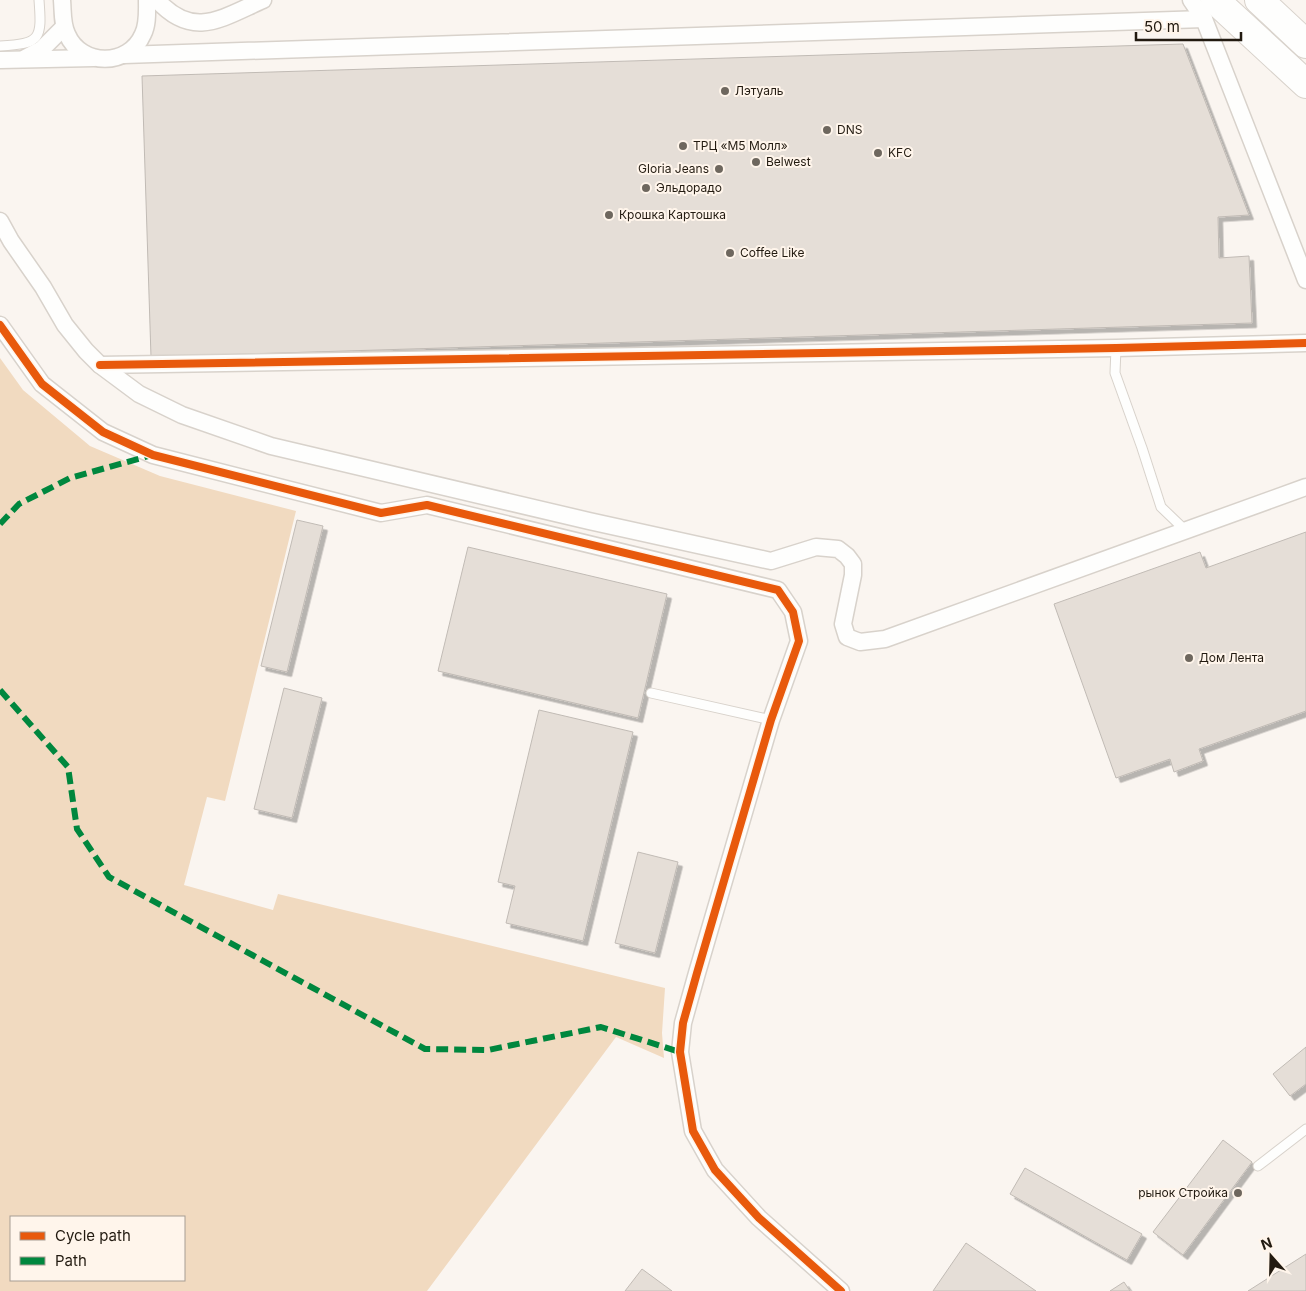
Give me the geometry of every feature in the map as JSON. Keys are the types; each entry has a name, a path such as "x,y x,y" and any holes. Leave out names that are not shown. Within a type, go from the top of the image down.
{"highway":[{"path":"1259,0 1306,44"},
{"path":"1210,10 1306,84"}],"street":[{"path":"62,0 64,27 72,44 87,55 96,58"},
{"path":"0,60 115,58 124,55 132,50 143,35 146,26 147,0"},
{"path":"157,0 167,12 180,19 209,22 263,0"},
{"path":"1192,0 1210,10 1306,280"},
{"path":"124,55 1210,10"},
{"path":"22,59 42,49 64,27"},
{"path":"0,221 65,324 86,351 100,365 139,394 182,415 271,446 771,562 816,547 838,548 853,564 853,575 842,624 847,637 860,642 885,639 1306,487"},
{"path":"0,325 42,384 103,432 153,455 381,513 426,505 778,590 793,612 800,641 771,720 697,973 683,1023 680,1052 692,1131 715,1170 759,1218 841,1291"},
{"path":"100,365 1116,348 1306,343"}],"lane":[{"path":"0,46 21,45 34,39 41,28 39,0"},
{"path":"1116,348 1115,372 1161,507 1185,530"},
{"path":"650,693 771,720"},
{"path":"1258,1166 1306,1129"}],"shaded area":[{"path":"0,358 23,390 90,446 160,476 296,511 225,801 207,797 184,885 273,910 278,894 665,988 662,1033 664,1058 616,1037 427,1291 0,1291"}],"building":[{"name":"ТРЦ «М5 Молл»","path":"1183,44 1249,215 1218,217 1219,258 1249,256 1252,323 151,357 142,76"},
{"path":"297,520 323,526 287,672 261,666"},
{"name":"Дом Лента","path":"1306,532 1306,711 1199,749 1203,761 1174,772 1170,759 1116,778 1054,604 1200,552 1206,568"},
{"path":"468,547 667,594 638,718 438,671"},
{"path":"284,688 322,698 292,818 254,809"},
{"path":"539,710 633,732 583,941 506,923 515,886 498,882"},
{"path":"638,852 678,862 655,953 615,943"},
{"path":"1306,1047 1306,1084 1290,1096 1273,1074"},
{"path":"1223,1140 1252,1162 1183,1255 1153,1232"},
{"path":"1025,1168 1142,1234 1127,1260 1010,1194"},
{"path":"966,1243 1036,1291 933,1291"},
{"path":"1306,1254 1306,1291 1248,1291"},
{"path":"642,1269 672,1291 625,1291"},
{"path":"1124,1282 1130,1291 1110,1291"}],"marked path":[{"path":"0,524 19,504 70,478 152,455"},
{"path":"0,690 68,767 77,829 109,877 425,1049 488,1050 601,1027 680,1052"}],"cycle path":[{"path":"0,325 42,384 103,432 153,455 381,513 427,505 778,590 793,612 799,641 771,720 697,973 683,1023 680,1052 693,1131 715,1170 759,1218 841,1291"},
{"path":"100,365 1116,348 1306,343"}],"place":[{"name":"Лэтуаль","path":"725,91"},
{"name":"DNS","path":"827,130"},
{"name":"ТРЦ «М5 Молл»","path":"683,146"},
{"name":"KFC","path":"878,153"},
{"name":"Belwest","path":"756,162"},
{"name":"Gloria Jeans","path":"719,169"},
{"name":"Эльдорадо","path":"646,188"},
{"name":"Крошка Картошка","path":"609,215"},
{"name":"Coffee Like","path":"730,253"},
{"name":"Дом Лента","path":"1189,658"},
{"name":"рынок Стройка","path":"1238,1193"}]}
